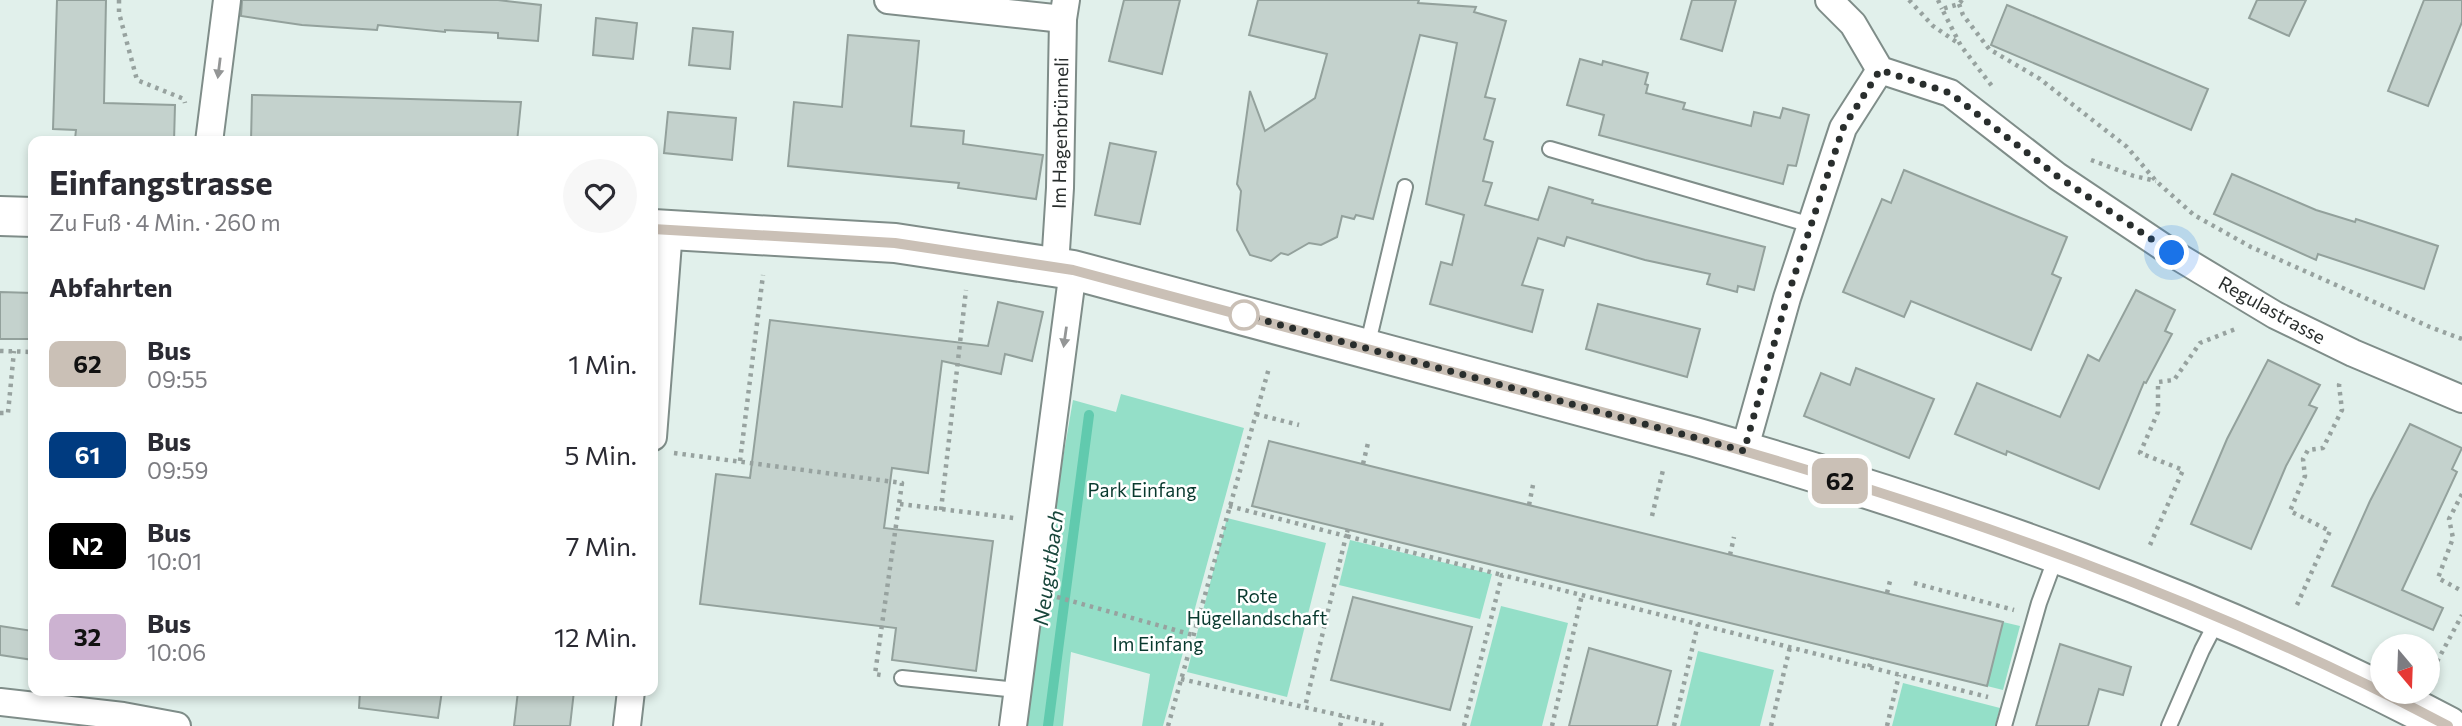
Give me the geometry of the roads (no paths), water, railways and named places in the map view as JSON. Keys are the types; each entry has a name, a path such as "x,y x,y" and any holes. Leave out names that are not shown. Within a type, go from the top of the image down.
{"main road":[{"path":"0,216 28,216"},
{"path":"661,230 895,243 1064,268 1744,451 2058,552 2220,618 2375,688 2448,726"}],"street":[{"path":"210,136 227,0"},
{"path":"888,0 1065,10"},
{"path":"1744,451 1787,298 1843,128 1880,70 1853,24 1829,0"},
{"name":"Im Hagenbrünneli","path":"1013,726 1038,521 1064,268 1060,188 1065,10"},
{"name":"Regulastrasse","path":"1880,70 1950,93 2057,176 2172,253 2275,315 2353,353 2462,399"},
{"path":"659,444 661,230"},
{"path":"627,726 630,696"},
{"path":"0,702 110,714 177,726"}],"lane":[{"path":"1550,149 1811,225"},
{"path":"1367,348 1405,187"},
{"path":"2004,726 2035,615 2058,552"},
{"path":"2169,726 2202,650 2220,618"},
{"path":"902,678 1017,690"}],"waterway":[{"name":"Neugutbach","path":"1048,726 1089,415"}],"park label":[{"name":"Park Einfang","path":"1142,490"},
{"name":"Rote Hügellandschaft","path":"1257,607"},
{"name":"Im Einfang","path":"1158,644"}]}
